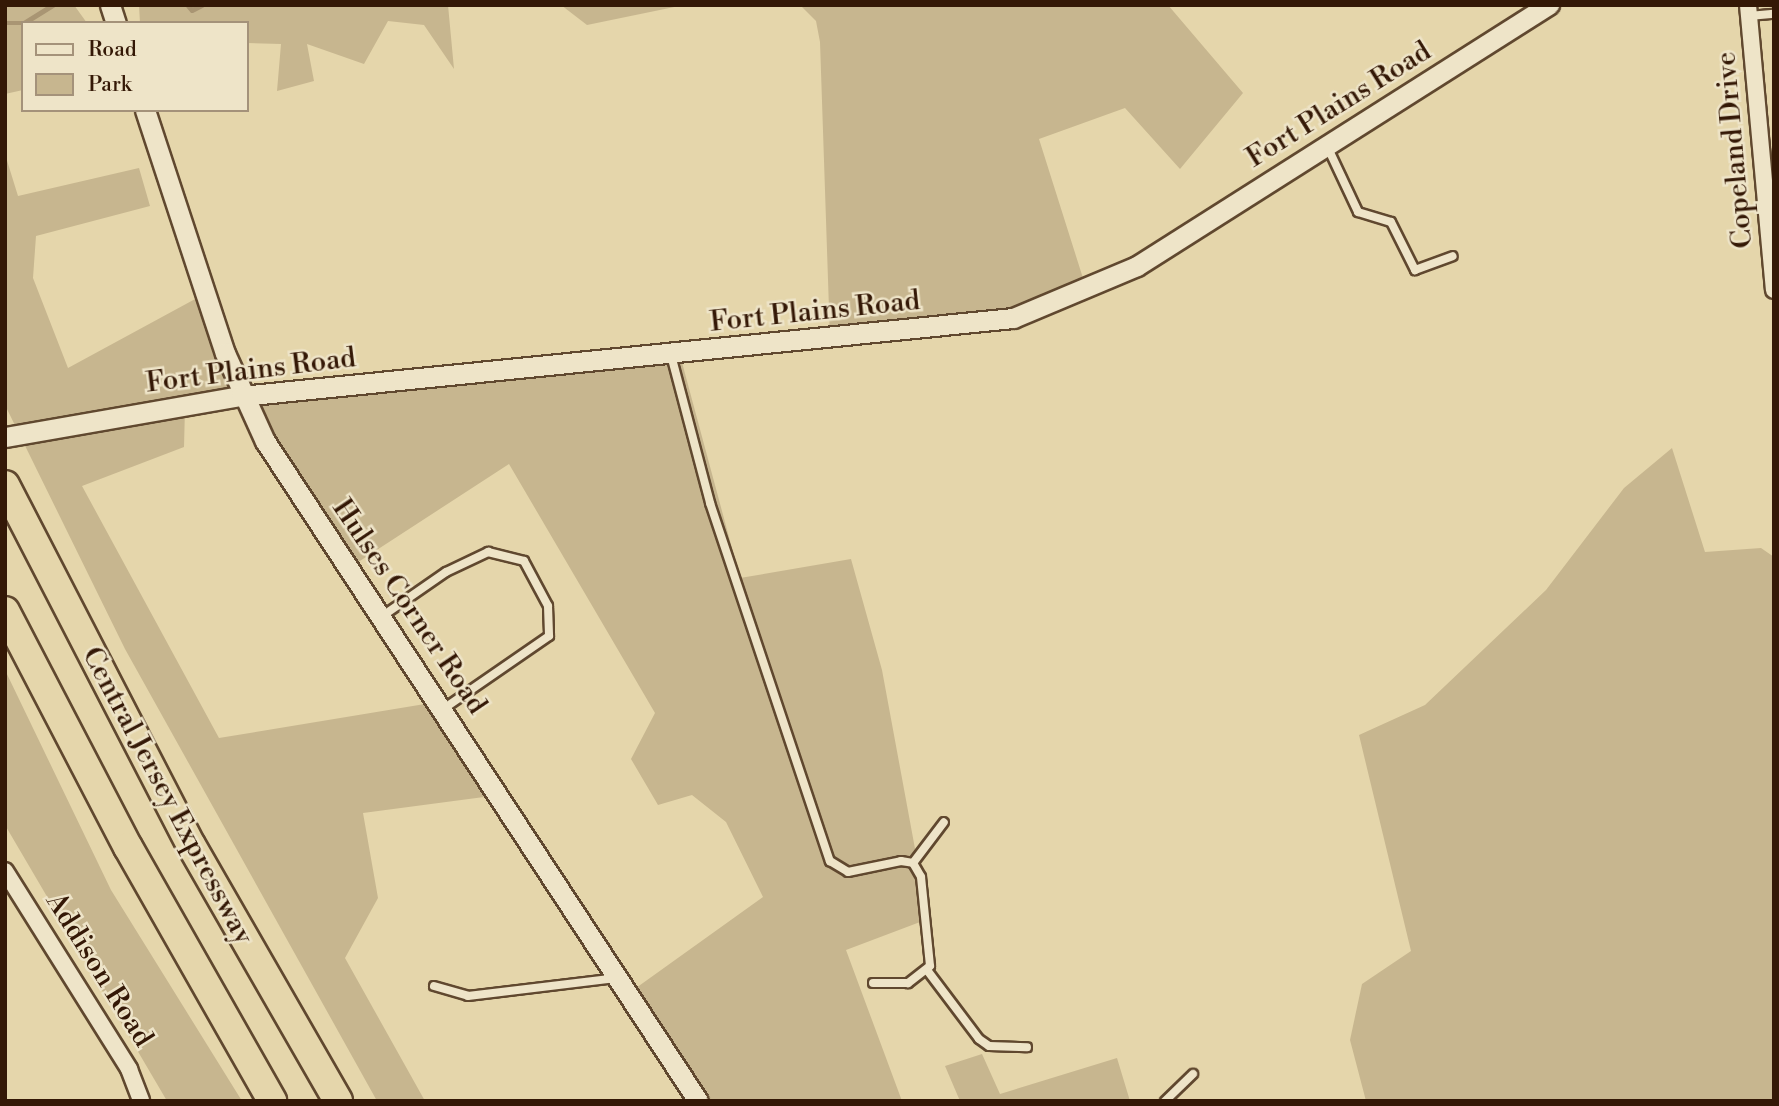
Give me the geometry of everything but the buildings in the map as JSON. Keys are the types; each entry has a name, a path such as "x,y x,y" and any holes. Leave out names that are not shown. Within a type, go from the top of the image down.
{"highway":[{"name":"Central Jersey Expressway","path":"5,485 191,845 338,1101"},
{"name":"Central Jersey Expressway","path":"5,611 135,859 272,1101"}],"street":[{"name":"Fort Plains Road","path":"12,435 241,396 973,324 1040,310 1137,265 1549,5"},
{"name":"Copeland Drive","path":"1749,11 1768,165 1774,290"},
{"name":"Hulses Corner Road","path":"146,112 241,396 381,617 698,1101"},
{"name":"Addison Road","path":"5,871 129,1069 141,1101"}],"lane":[{"path":"1749,11 1774,14"},
{"path":"1327,146 1358,212 1391,222 1415,270 1453,256"},
{"path":"671,355 710,503 830,861 848,873 880,862 914,863"},
{"path":"381,617 446,572 488,552 524,561 548,606 549,636 443,709"},
{"path":"914,863 944,822"},
{"path":"914,863 929,911 927,970 979,1039 989,1046 1027,1047"},
{"path":"873,984 908,983 927,970"},
{"path":"434,986 468,996 619,977"},
{"path":"1165,1101 1193,1074"}],"green space":[{"path":"5,5 74,5 86,21 21,21 21,90 5,94"},
{"path":"139,5 448,5 454,69 424,25 388,21 364,64 307,44 314,81 277,91 281,44 248,43 248,21 140,21"},
{"path":"561,5 684,5 587,25"},
{"path":"800,5 1168,5 1243,93 1180,169 1125,108 1039,139 1088,294 908,333 830,339 820,42 816,21"},
{"path":"5,154 18,196 139,168 150,206 36,236 33,278 68,368 197,298 240,393 680,355 740,578 851,559 882,670 928,919 846,950 902,1101 701,1101 629,993 763,897 726,822 692,795 658,805 631,759 655,713 509,464 346,570 235,404 185,408 184,447 82,486 219,738 437,702 499,795 363,813 378,898 345,958 425,1101 377,1101 125,649 5,405"},
{"path":"1672,448 1705,552 1761,548 1774,557 1774,1101 1366,1101 1350,1040 1362,984 1411,951 1359,735 1425,705 1546,590 1624,488"},
{"path":"5,670 111,890 242,1101 167,1101 5,825"},
{"path":"982,1054 1000,1094 1117,1058 1130,1101 960,1101 945,1066"}],"waterway":[{"path":"27,21 53,5"},
{"path":"188,5 192,10 202,5"},
{"path":"5,23 21,23"}]}
